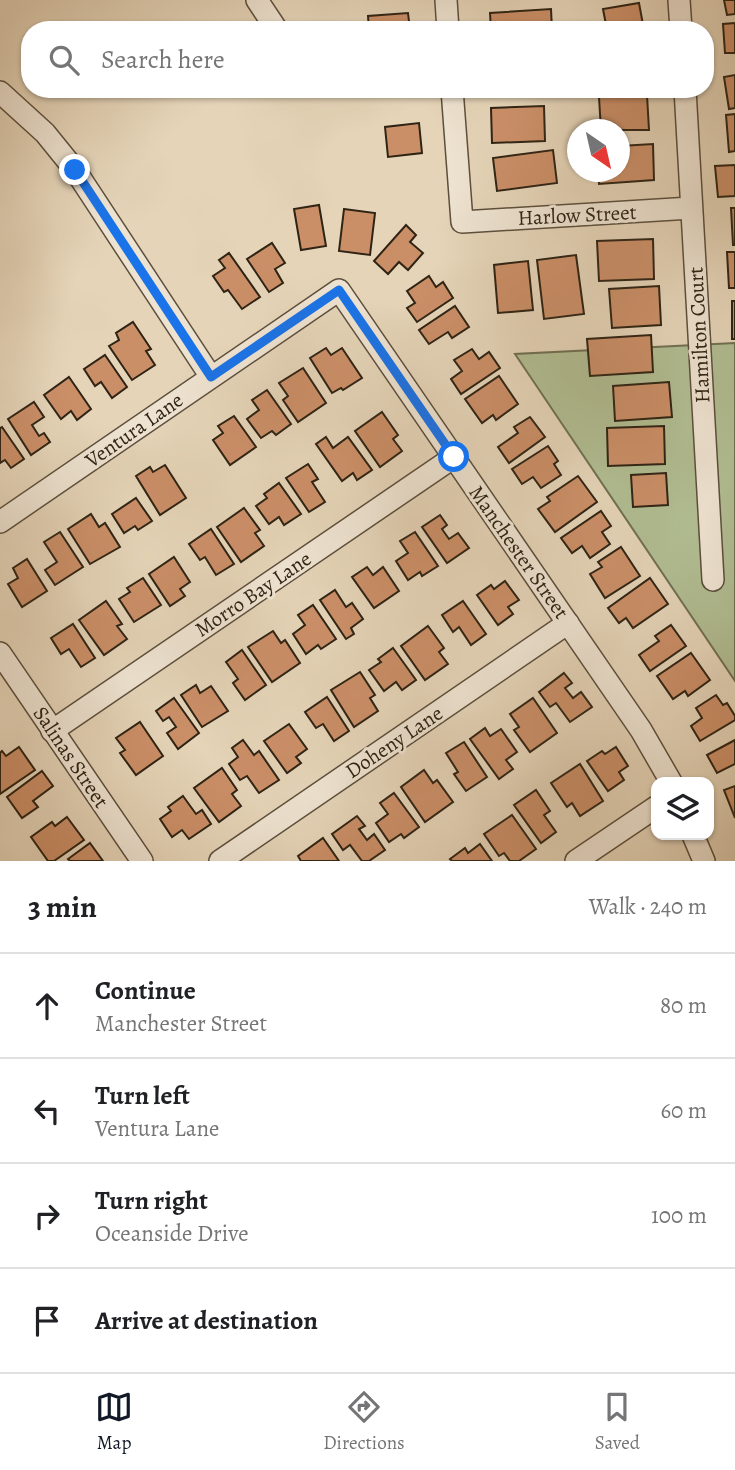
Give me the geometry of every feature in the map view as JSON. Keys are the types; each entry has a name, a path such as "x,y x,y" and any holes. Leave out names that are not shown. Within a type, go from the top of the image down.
{"street":[{"path":"257,0 271,21"},
{"path":"446,0 447,21"},
{"path":"679,0 680,21"},
{"path":"0,92 45,133 75,170 211,377"},
{"name":"Harlow Street","path":"454,98 462,222 691,208"},
{"name":"Hamilton Court","path":"685,98 713,580"},
{"name":"Ventura Lane","path":"0,523 339,290"},
{"name":"Manchester Street","path":"339,290 641,730 668,777"},
{"name":"Morro Bay Lane","path":"52,731 454,457"},
{"name":"Doheny Lane","path":"220,861 568,623"},
{"name":"Salinas Street","path":"0,653 142,861"},
{"path":"576,861 651,810"},
{"path":"695,840 704,861"}],"green space":[{"path":"735,343 735,681 515,354"}],"building":[{"path":"724,0 735,0 735,14 727,15"},
{"path":"639,3 642,21 605,21 603,9"},
{"path":"551,9 552,21 490,21 490,13"},
{"path":"408,13 409,21 368,21 368,16"},
{"path":"735,23 735,53 725,53 723,24"},
{"path":"735,75 735,108 729,109 724,77"},
{"path":"599,98 647,98 649,130 630,130 630,119 600,119"},
{"path":"544,106 545,141 492,143 491,108"},
{"path":"735,114 735,151 729,152 726,115"},
{"path":"419,123 422,153 388,157 385,127"},
{"path":"653,144 654,180 630,182 630,145"},
{"path":"553,150 557,183 497,191 493,158"},
{"path":"735,165 735,196 718,197 715,166"},
{"path":"319,205 326,246 301,250 294,209"},
{"path":"731,208 735,208 735,245 733,245"},
{"path":"344,209 375,213 370,255 339,251"},
{"path":"406,225 416,235 410,242 423,253 408,270 399,262 388,274 374,261"},
{"path":"653,239 654,279 599,281 597,241"},
{"path":"272,243 285,263 275,269 283,283 269,292 247,259"},
{"path":"727,252 735,252 735,288 729,288"},
{"path":"229,253 260,297 242,309 228,290 224,292 213,276 225,268 219,260"},
{"path":"576,255 584,314 544,319 537,260"},
{"path":"528,261 533,310 498,313 494,265"},
{"path":"429,276 436,287 443,282 453,298 417,322 407,308 415,303 407,291"},
{"path":"659,286 661,325 612,328 609,289"},
{"path":"732,301 735,301 735,339 732,339"},
{"path":"455,306 469,327 452,338 448,332 429,344 419,330"},
{"path":"133,322 151,349 146,351 155,365 132,380 109,346 119,340 116,333"},
{"path":"651,335 653,372 590,376 587,339"},
{"path":"326,348 331,355 342,348 362,378 343,390 341,388 332,393 310,358"},
{"path":"472,349 479,359 489,352 500,368 461,394 451,379 462,371 454,360"},
{"path":"105,355 127,387 112,398 101,382 95,386 84,369"},
{"path":"303,368 326,403 298,422 283,400 288,396 279,383"},
{"path":"499,376 518,404 496,420 493,415 482,423 465,399"},
{"path":"69,377 91,409 77,420 71,411 61,419 44,395"},
{"path":"669,382 672,417 615,421 613,386"},
{"path":"267,390 291,424 276,435 272,431 261,438 247,419 259,410 252,400"},
{"path":"34,402 44,417 32,425 39,436 44,433 50,442 31,455 8,419"},
{"path":"382,412 398,435 393,439 402,451 380,467 355,431"},
{"path":"234,416 256,447 230,465 213,440 223,433 218,426"},
{"path":"530,417 545,437 509,463 498,447 518,433 514,427"},
{"path":"664,426 665,464 608,466 607,428"},
{"path":"2,427 24,459 11,468 5,460 0,463"},
{"path":"326,437 333,448 348,437 372,470 357,480 353,473 342,481 316,444"},
{"path":"548,446 558,461 554,464 561,475 541,488 533,477 522,484 512,469"},
{"path":"308,464 318,479 312,482 325,502 309,512 286,478"},
{"path":"165,465 186,498 160,515 136,476 150,467 153,472"},
{"path":"666,473 668,505 633,507 631,475"},
{"path":"578,476 597,502 555,532 538,509 550,501 547,497"},
{"path":"279,483 301,514 284,525 279,517 269,524 256,506 267,498 264,494"},
{"path":"136,498 152,521 138,530 135,526 124,533 112,514"},
{"path":"244,508 260,530 255,533 264,546 241,562 217,527"},
{"path":"601,511 611,526 602,532 610,544 590,558 582,546 572,553 561,538"},
{"path":"91,514 99,527 105,523 120,547 90,564 68,529"},
{"path":"440,515 447,525 442,529 449,539 458,533 469,548 447,563 422,527"},
{"path":"211,529 234,564 216,575 205,557 200,560 189,544"},
{"path":"60,532 83,567 55,585 45,570 57,562 44,542"},
{"path":"415,532 438,566 422,576 420,572 408,580 396,561 408,553 400,541"},
{"path":"621,547 640,576 605,598 590,574 602,567 598,562"},
{"path":"174,557 190,582 180,589 185,596 170,606 149,574"},
{"path":"27,559 47,591 22,607 8,584 18,578 13,568"},
{"path":"367,567 373,575 383,567 399,591 374,608 352,577"},
{"path":"143,578 161,605 134,622 119,599 130,592 127,588"},
{"path":"650,578 668,604 633,628 626,618 619,623 608,608"},
{"path":"505,581 519,600 508,607 513,614 498,625 477,595 491,585 494,589"},
{"path":"335,590 346,607 352,603 363,619 351,628 354,634 346,639 320,600"},
{"path":"106,601 122,624 117,626 127,639 104,655 79,620"},
{"path":"463,601 486,634 471,645 459,627 453,632 442,615"},
{"path":"313,605 336,639 321,649 318,645 306,654 293,634 305,625 298,615"},
{"path":"73,624 95,658 81,667 69,649 61,654 51,638"},
{"path":"671,625 686,646 650,671 639,655 659,641 655,636"},
{"path":"428,626 444,648 439,652 448,664 425,680 401,646"},
{"path":"273,631 281,643 285,640 300,663 272,682 248,647"},
{"path":"393,648 416,680 402,690 396,682 384,691 369,670 381,662 378,659"},
{"path":"242,650 266,685 245,700 233,683 238,679 226,662"},
{"path":"691,653 710,680 688,696 685,691 673,699 657,676"},
{"path":"360,672 375,695 370,698 378,711 354,727 331,690"},
{"path":"564,673 572,683 565,688 573,698 581,692 592,707 570,722 556,703 550,707 539,692"},
{"path":"196,685 200,693 211,686 228,711 202,727 181,695"},
{"path":"716,695 723,705 727,703 735,720 700,741 691,726 702,718 696,708"},
{"path":"327,697 349,731 334,741 323,724 316,728 305,712"},
{"path":"174,698 199,733 178,749 167,733 176,727 169,717 163,721 156,711"},
{"path":"533,698 557,733 530,752 514,730 519,727 510,714"},
{"path":"140,722 163,756 136,775 120,753 125,750 116,738"},
{"path":"289,724 307,749 296,757 301,763 287,773 264,741"},
{"path":"485,728 490,736 501,729 517,752 506,760 513,769 499,779 470,739"},
{"path":"243,740 254,755 259,751 279,780 259,793 247,776 240,780 229,764 238,757 232,748"},
{"path":"735,740 735,764 717,773 707,755"},
{"path":"464,742 487,777 466,791 454,774 458,772 446,753"},
{"path":"19,747 35,770 0,794 0,753 2,751 6,756"},
{"path":"616,747 628,766 619,772 624,780 608,791 587,761 602,751 605,754"},
{"path":"580,764 603,801 580,816 572,803 567,807 551,783"},
{"path":"222,768 237,790 232,794 241,806 219,822 194,788"},
{"path":"424,770 433,783 437,780 453,802 425,822 401,787"},
{"path":"42,771 53,786 33,801 38,807 22,818 7,797"},
{"path":"735,786 735,818 724,790"},
{"path":"536,790 550,811 544,815 556,832 541,843 514,805"},
{"path":"394,793 419,827 404,838 401,834 389,842 376,823 388,814 380,803"},
{"path":"183,796 196,814 202,810 211,824 189,839 182,830 172,837 160,819 171,811 168,807"},
{"path":"512,815 536,849 519,861 510,861 504,853 499,856 484,834"},
{"path":"357,816 365,826 359,829 367,840 374,834 385,850 369,861 362,861 350,845 343,850 332,834"},
{"path":"67,817 84,840 54,861 48,861 31,837 52,822 55,826"},
{"path":"323,838 339,861 301,861 298,856"},
{"path":"90,843 103,861 68,859"},
{"path":"480,844 492,861 450,859 465,848 468,853"}],"route":[{"path":"75,170 211,377 339,290 454,457"}]}
